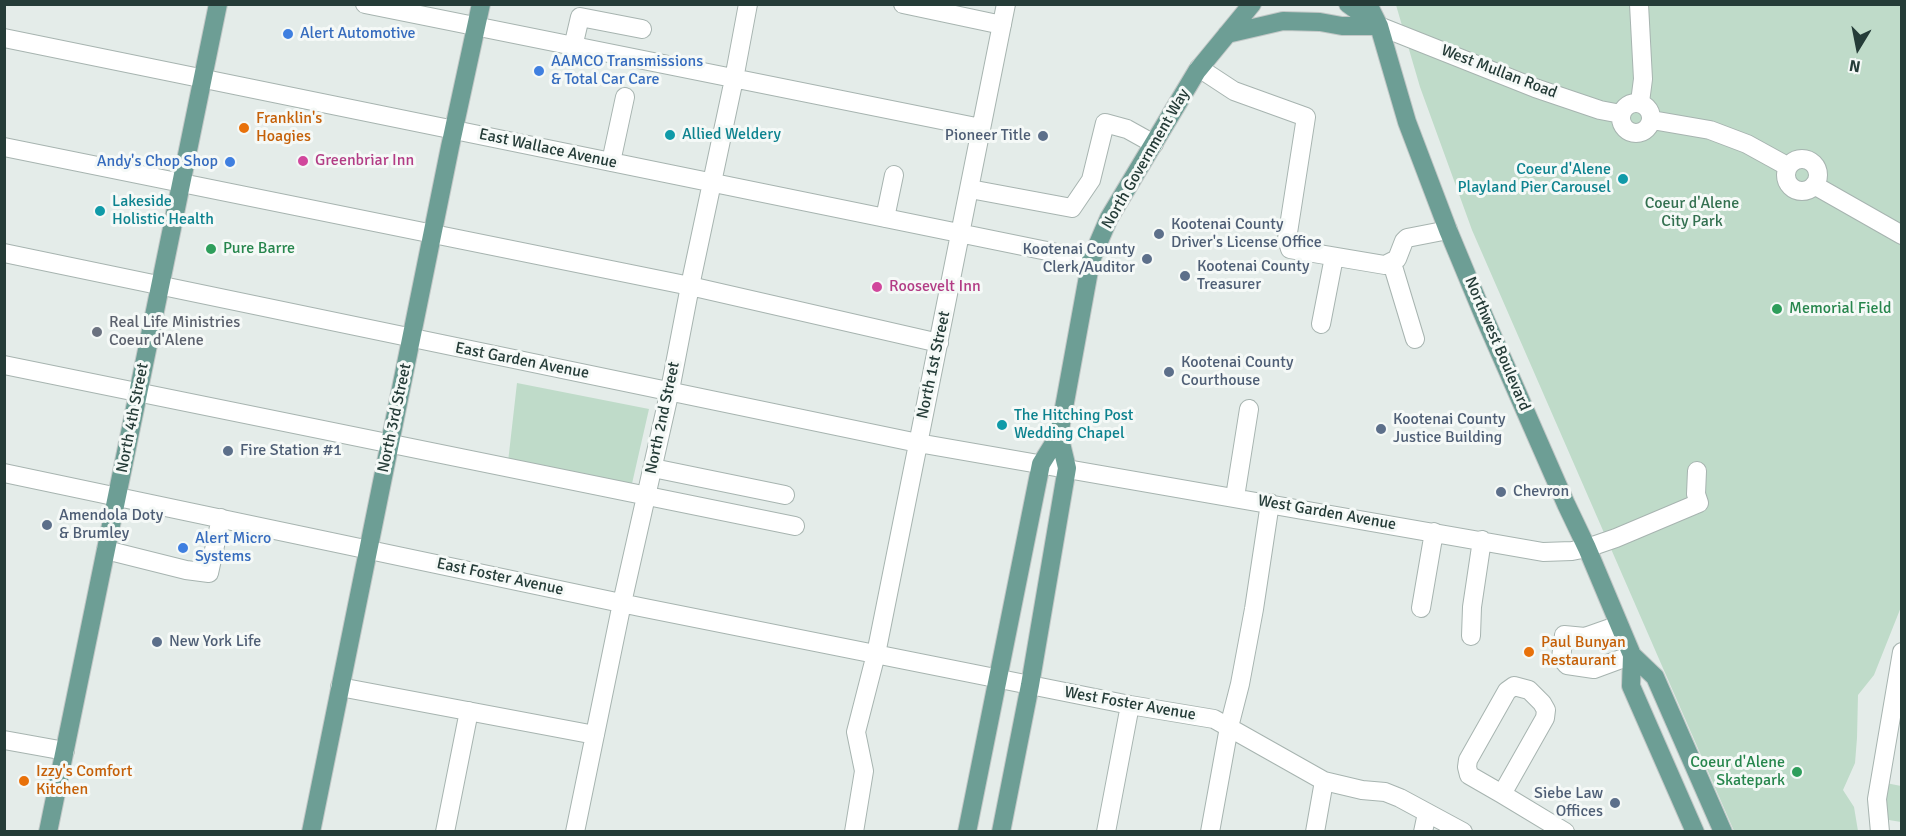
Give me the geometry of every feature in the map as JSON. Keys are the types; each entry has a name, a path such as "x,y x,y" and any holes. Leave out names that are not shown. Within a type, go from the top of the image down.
{"main road":[{"name":"North 4th Street","path":"48,831 218,4"},
{"name":"North 3rd Street","path":"310,831 432,234 482,4"},
{"path":"1348,4 1379,27"},
{"name":"Northwest Boulevard","path":"1368,4 1379,27 1407,122 1448,230 1632,655 1655,676 1723,831"},
{"name":"Northwest Boulevard","path":"1379,27 1380,4"},
{"name":"North Government Way","path":"967,831 1041,464 1059,435 1091,260 1109,218 1199,68 1252,5"},
{"path":"1227,34 1283,21 1379,27"},
{"name":"North Government Way","path":"1001,831 1030,685 1067,468 1059,435"},
{"name":"Northwest Boulevard","path":"1632,655 1631,686 1693,831"}],"street":[{"path":"365,4 981,128"},
{"name":"North 2nd Street","path":"575,831 622,603 670,390 748,4"},
{"path":"903,4 1002,25"},
{"name":"North 1st Street","path":"854,831 864,771 856,732 876,654 1006,4"},
{"path":"1639,4 1643,79 1640,102"},
{"path":"573,47 580,17 642,29"},
{"name":"West Mullan Road","path":"1379,27 1535,88 1600,110 1621,114"},
{"name":"East Wallace Avenue","path":"4,38 1091,260"},
{"path":"1199,68 1234,91 1306,117 1287,243 1290,249 1385,265 1397,259 1407,238 1448,230"},
{"path":"611,162 625,97"},
{"path":"1640,102 1650,111 1652,120 1643,132 1634,133 1625,128 1621,114 1630,103 1640,102"},
{"path":"1652,120 1710,130 1747,144 1787,166 1785,177 1790,187 1795,190 1805,191 1814,185 1902,235"},
{"path":"970,189 1072,208 1091,180 1105,123 1127,129 1154,144"},
{"path":"4,147 690,286 939,343"},
{"path":"885,218 894,174"},
{"name":"East Garden Avenue","path":"4,254 918,443 1041,464"},
{"path":"1321,324 1334,256"},
{"path":"1392,262 1414,339"},
{"path":"4,365 795,526"},
{"path":"1234,497 1249,409"},
{"name":"West Garden Avenue","path":"1041,464 1543,552 1587,548 1699,503 1696,494 1698,471"},
{"path":"653,468 785,495"},
{"name":"East Foster Avenue","path":"4,473 622,603 997,678"},
{"path":"1210,831 1254,609 1270,503"},
{"path":"106,550 186,570 209,573 221,518"},
{"path":"1420,608 1434,532"},
{"path":"1471,636 1472,607 1482,540"},
{"path":"1619,625 1585,637 1564,634 1561,658 1567,665 1594,669 1632,655"},
{"path":"1880,831 1877,799 1902,652"},
{"path":"997,678 1030,685"},
{"name":"West Foster Avenue","path":"1030,685 1214,719 1324,781 1362,790 1385,792 1464,831"},
{"path":"1502,795 1545,718 1546,710 1529,690 1514,686 1507,691 1468,760 1469,775 1502,795 1565,831"},
{"path":"340,687 596,735"},
{"path":"1106,831 1130,705"},
{"path":"445,831 469,711"},
{"path":"4,740 65,751"},
{"path":"1315,831 1324,781"},
{"path":"1423,831 1427,813"}],"green space":[{"name":"Coeur d'Alene City Park","path":"1396,5 1901,5 1901,607 1874,675 1858,695 1855,763 1843,790 1854,807 1858,831 1734,831 1472,230 1420,87"},
{"path":"517,383 649,409 631,488 508,462"},
{"path":"1886,783 1901,786 1901,822 1883,819"}],"place":[{"name":"Alert Automotive","path":"288,34"},
{"name":"AAMCO Transmissions & Total Car Care","path":"539,71"},
{"name":"Franklin's Hoagies","path":"244,128"},
{"name":"Allied Weldery","path":"670,135"},
{"name":"Pioneer Title","path":"1043,136"},
{"name":"Greenbriar Inn","path":"303,161"},
{"name":"Andy's Chop Shop","path":"230,162"},
{"name":"Coeur d'Alene Playland Pier Carousel","path":"1623,179"},
{"name":"Lakeside Holistic Health","path":"100,211"},
{"name":"Kootenai County Driver's License Office","path":"1159,234"},
{"name":"Pure Barre","path":"211,249"},
{"name":"Kootenai County Clerk/Auditor","path":"1147,259"},
{"name":"Kootenai County Treasurer","path":"1185,276"},
{"name":"Roosevelt Inn","path":"877,287"},
{"name":"Memorial Field","path":"1777,309"},
{"name":"Real Life Ministries Coeur d'Alene","path":"97,332"},
{"name":"Kootenai County Courthouse","path":"1169,372"},
{"name":"The Hitching Post Wedding Chapel","path":"1002,425"},
{"name":"Kootenai County Justice Building","path":"1381,429"},
{"name":"Fire Station #1","path":"228,451"},
{"name":"Chevron","path":"1501,492"},
{"name":"Amendola Doty & Brumley","path":"47,525"},
{"name":"Alert Micro Systems","path":"183,548"},
{"name":"New York Life","path":"157,642"},
{"name":"Paul Bunyan Restaurant","path":"1529,652"},
{"name":"Coeur d'Alene Skatepark","path":"1797,772"},
{"name":"Izzy's Comfort Kitchen","path":"24,781"},
{"name":"Siebe Law Offices","path":"1615,803"}]}
